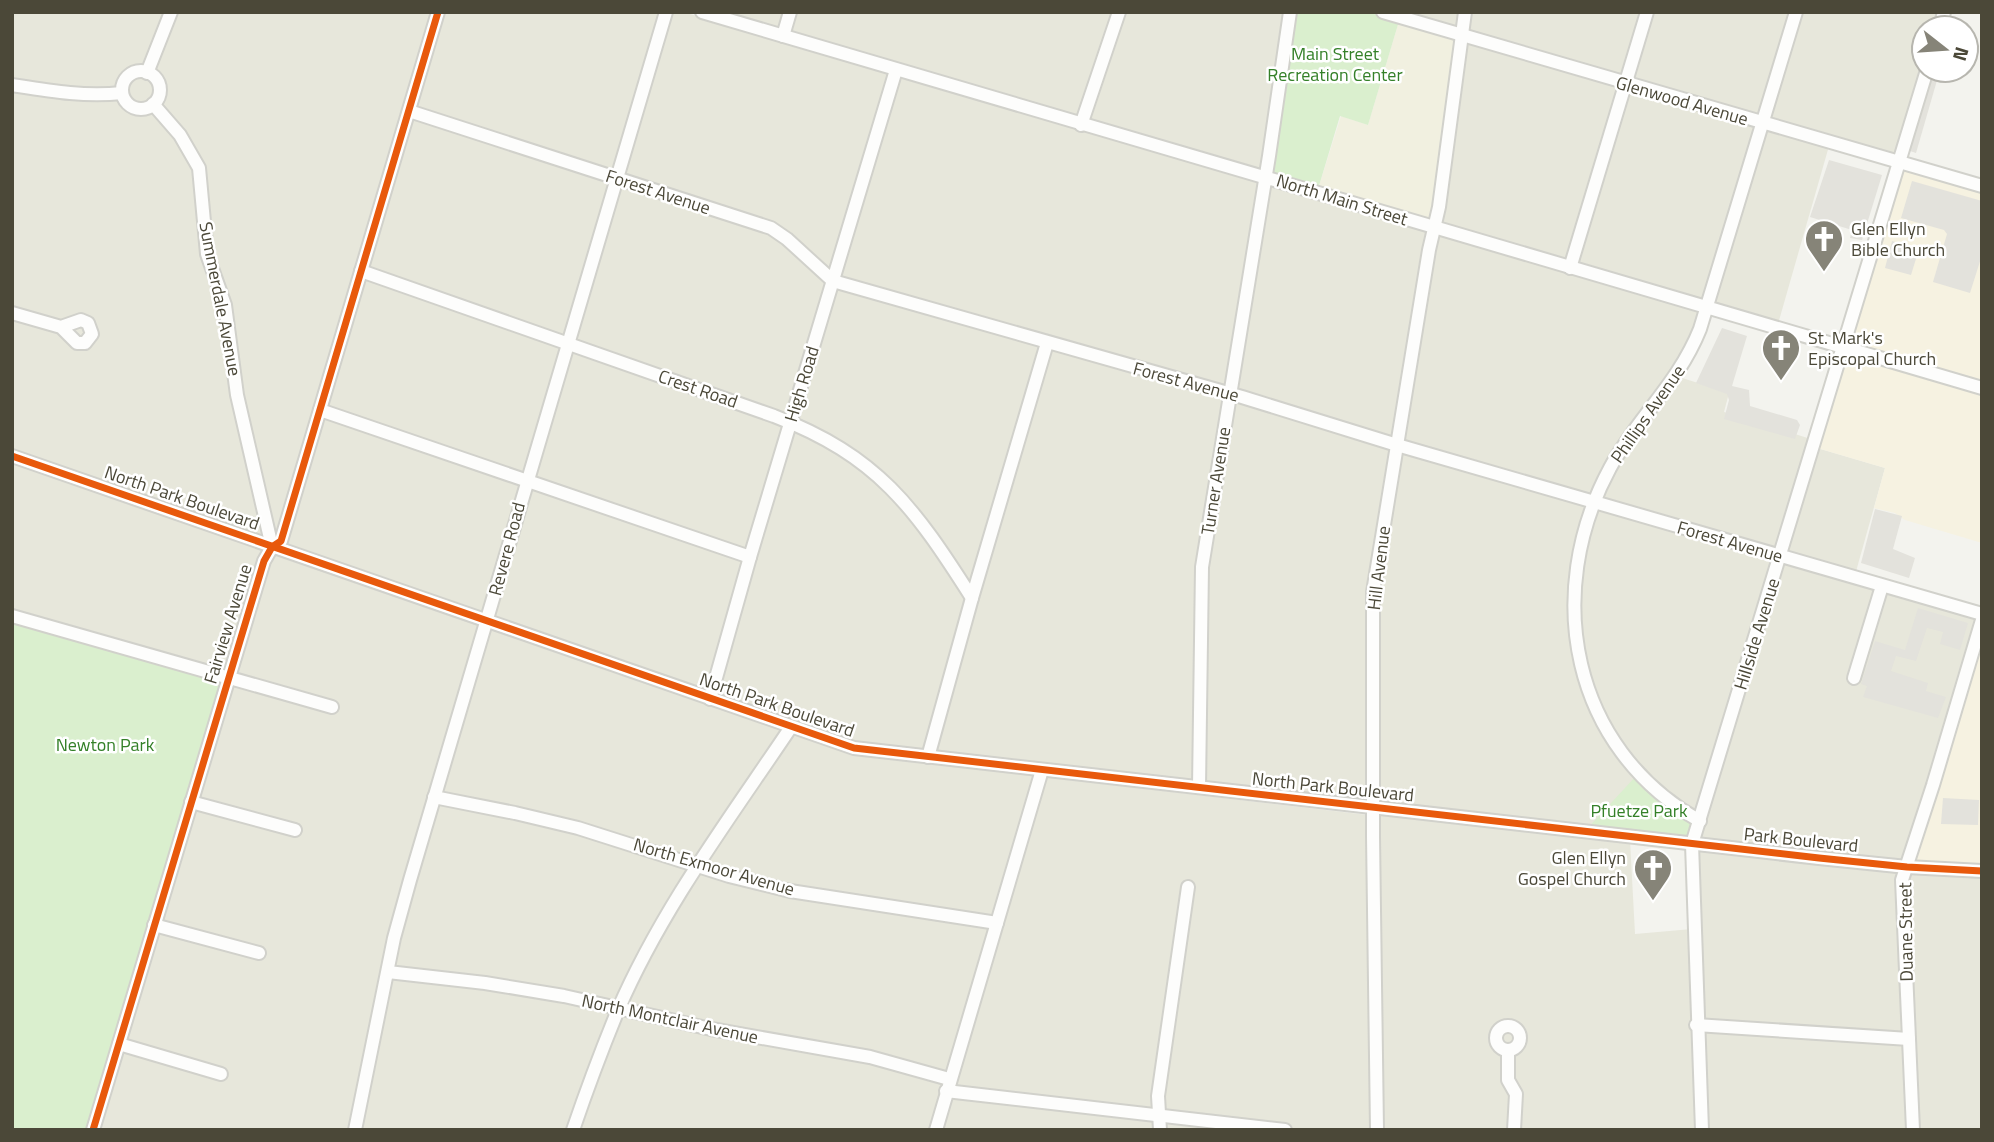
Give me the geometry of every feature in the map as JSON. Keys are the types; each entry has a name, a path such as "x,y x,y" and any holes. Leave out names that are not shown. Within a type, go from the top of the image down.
{"street":[{"path":"147,73 171,12"},
{"name":"Fairview Avenue","path":"93,1130 264,561 272,547 281,541 438,12"},
{"name":"Revere Road","path":"355,1130 407,891 666,12"},
{"name":"North Main Street","path":"702,12 1982,388"},
{"path":"783,36 790,12"},
{"path":"1081,125 1119,12"},
{"name":"Turner Avenue","path":"1199,787 1202,567 1266,177 1290,12"},
{"name":"Glenwood Avenue","path":"1382,12 1982,186"},
{"name":"Hill Avenue","path":"1377,1130 1373,592 1434,228 1465,12"},
{"path":"1570,268 1647,12"},
{"name":"Phillips Avenue","path":"1700,821 1675,807 1627,760 1599,719 1586,684 1575,635 1574,589 1580,547 1593,502 1621,448 1657,403 1687,358 1706,309 1796,12"},
{"name":"High Road","path":"710,699 896,71"},
{"path":"147,73 157,81 159,95 153,104 144,109 136,109 124,100 122,86 131,74 147,73"},
{"name":"Hillside Avenue","path":"1702,1130 1696,1025 1692,844 1923,84"},
{"path":"12,85 84,96 122,93"},
{"name":"Summerdale Avenue","path":"153,104 180,135 199,168 207,254 225,305 237,395 272,547"},
{"name":"Forest Avenue","path":"409,111 771,228 833,281 1231,394 1397,445 1982,614"},
{"name":"Crest Road","path":"361,271 806,428 845,450 885,481 921,521 972,598"},
{"path":"12,313 61,327"},
{"path":"928,757 1047,343"},
{"path":"320,410 750,557"},
{"name":"North Park Boulevard","path":"12,456 854,748 1692,844"},
{"path":"1854,678 1882,586"},
{"path":"12,616 332,707"},
{"name":"Duane Street","path":"1913,1130 1902,880 1982,620"},
{"path":"573,1130 619,1008 656,936 698,865 790,727"},
{"path":"936,1130 1042,770"},
{"name":"North Exmoor Avenue","path":"434,797 579,828 790,891 997,923"},
{"path":"191,802 295,830"},
{"name":"Park Boulevard","path":"1692,844 1907,867"},
{"path":"1907,867 1982,871"},
{"path":"1160,1130 1158,1096 1188,887"},
{"path":"155,925 259,953"},
{"name":"North Montclair Avenue","path":"388,972 509,987 710,1029 870,1057 948,1085 1285,1130"},
{"path":"1696,1025 1909,1039"},
{"path":"119,1044 221,1074"},
{"path":"1508,1051 1508,1080 1516,1094 1514,1130"}],"shaded area":[{"path":"12,12 435,12 285,520 268,547 12,453"},
{"path":"442,12 683,12 1704,309 1673,375 1729,393 1724,412 1814,440 1688,842 853,745 282,548"},
{"path":"715,12 786,12 781,31"},
{"path":"795,12 1293,12 1270,174 788,33"},
{"path":"1367,12 1792,12 1703,304 1432,224 1459,39"},
{"path":"1800,12 1941,12 1910,14 1910,84 1920,84 1897,158 1767,121"},
{"path":"1399,21 1459,39 1432,224 1318,189 1341,116 1368,125"},
{"path":"1927,84 1936,84 1916,153 1907,150"},
{"path":"1765,128 1829,146 1778,324 1712,305"},
{"path":"1829,160 1882,175 1862,240 1850,238 1852,230 1810,217"},
{"path":"1901,165 1982,189 1982,385 1848,345"},
{"path":"1912,181 1982,201 1982,255 1970,293 1933,282 1947,234 1944,230 1901,218"},
{"path":"1892,241 1919,249 1911,275 1885,268"},
{"path":"1722,328 1747,336 1732,386 1749,390 1750,406 1797,420 1800,425 1795,439 1724,419 1729,400 1727,394 1696,383"},
{"path":"1846,350 1982,391 1982,543 1874,508 1885,468 1817,448"},
{"path":"1817,448 1885,468 1855,575 1785,554"},
{"path":"12,462 852,754 1368,815 1373,1130 87,1130 219,691 12,621"},
{"path":"1875,509 1902,516 1893,549 1915,558 1909,578 1861,563"},
{"path":"1783,561 1979,617 1906,863 1697,843"},
{"path":"1918,608 1968,623 1960,650 1940,644 1943,632 1927,628 1916,661 1896,656 1891,671 1928,683 1926,691 1946,697 1938,718 1863,697 1867,686 1861,684 1875,641 1905,650"},
{"path":"1982,625 1982,868 1910,865"},
{"path":"1943,798 1979,800 1978,825 1941,824"},
{"path":"1376,815 1630,840 1635,934 1692,929 1689,847 1876,871 1982,875 1982,1130 1382,1130"}],"green space":[{"name":"Main Street Recreation Center","path":"1293,12 1367,12 1399,21 1368,125 1340,116 1318,189 1270,174"},
{"name":"Newton Park","path":"12,621 209,678 219,686 87,1130 12,1130"},
{"name":"Pfuetze Park","path":"1637,775 1693,825 1688,842 1586,830"}],"cycle path":[{"path":"93,1130 264,561 272,547 281,541 438,12"},
{"path":"12,456 854,748 1819,858 1982,871"}],"place":[{"name":"Glen Ellyn Bible Church","path":"1824,273"},
{"name":"St. Mark's Episcopal Church","path":"1781,382"},
{"name":"Glen Ellyn Gospel Church","path":"1653,902"}]}
